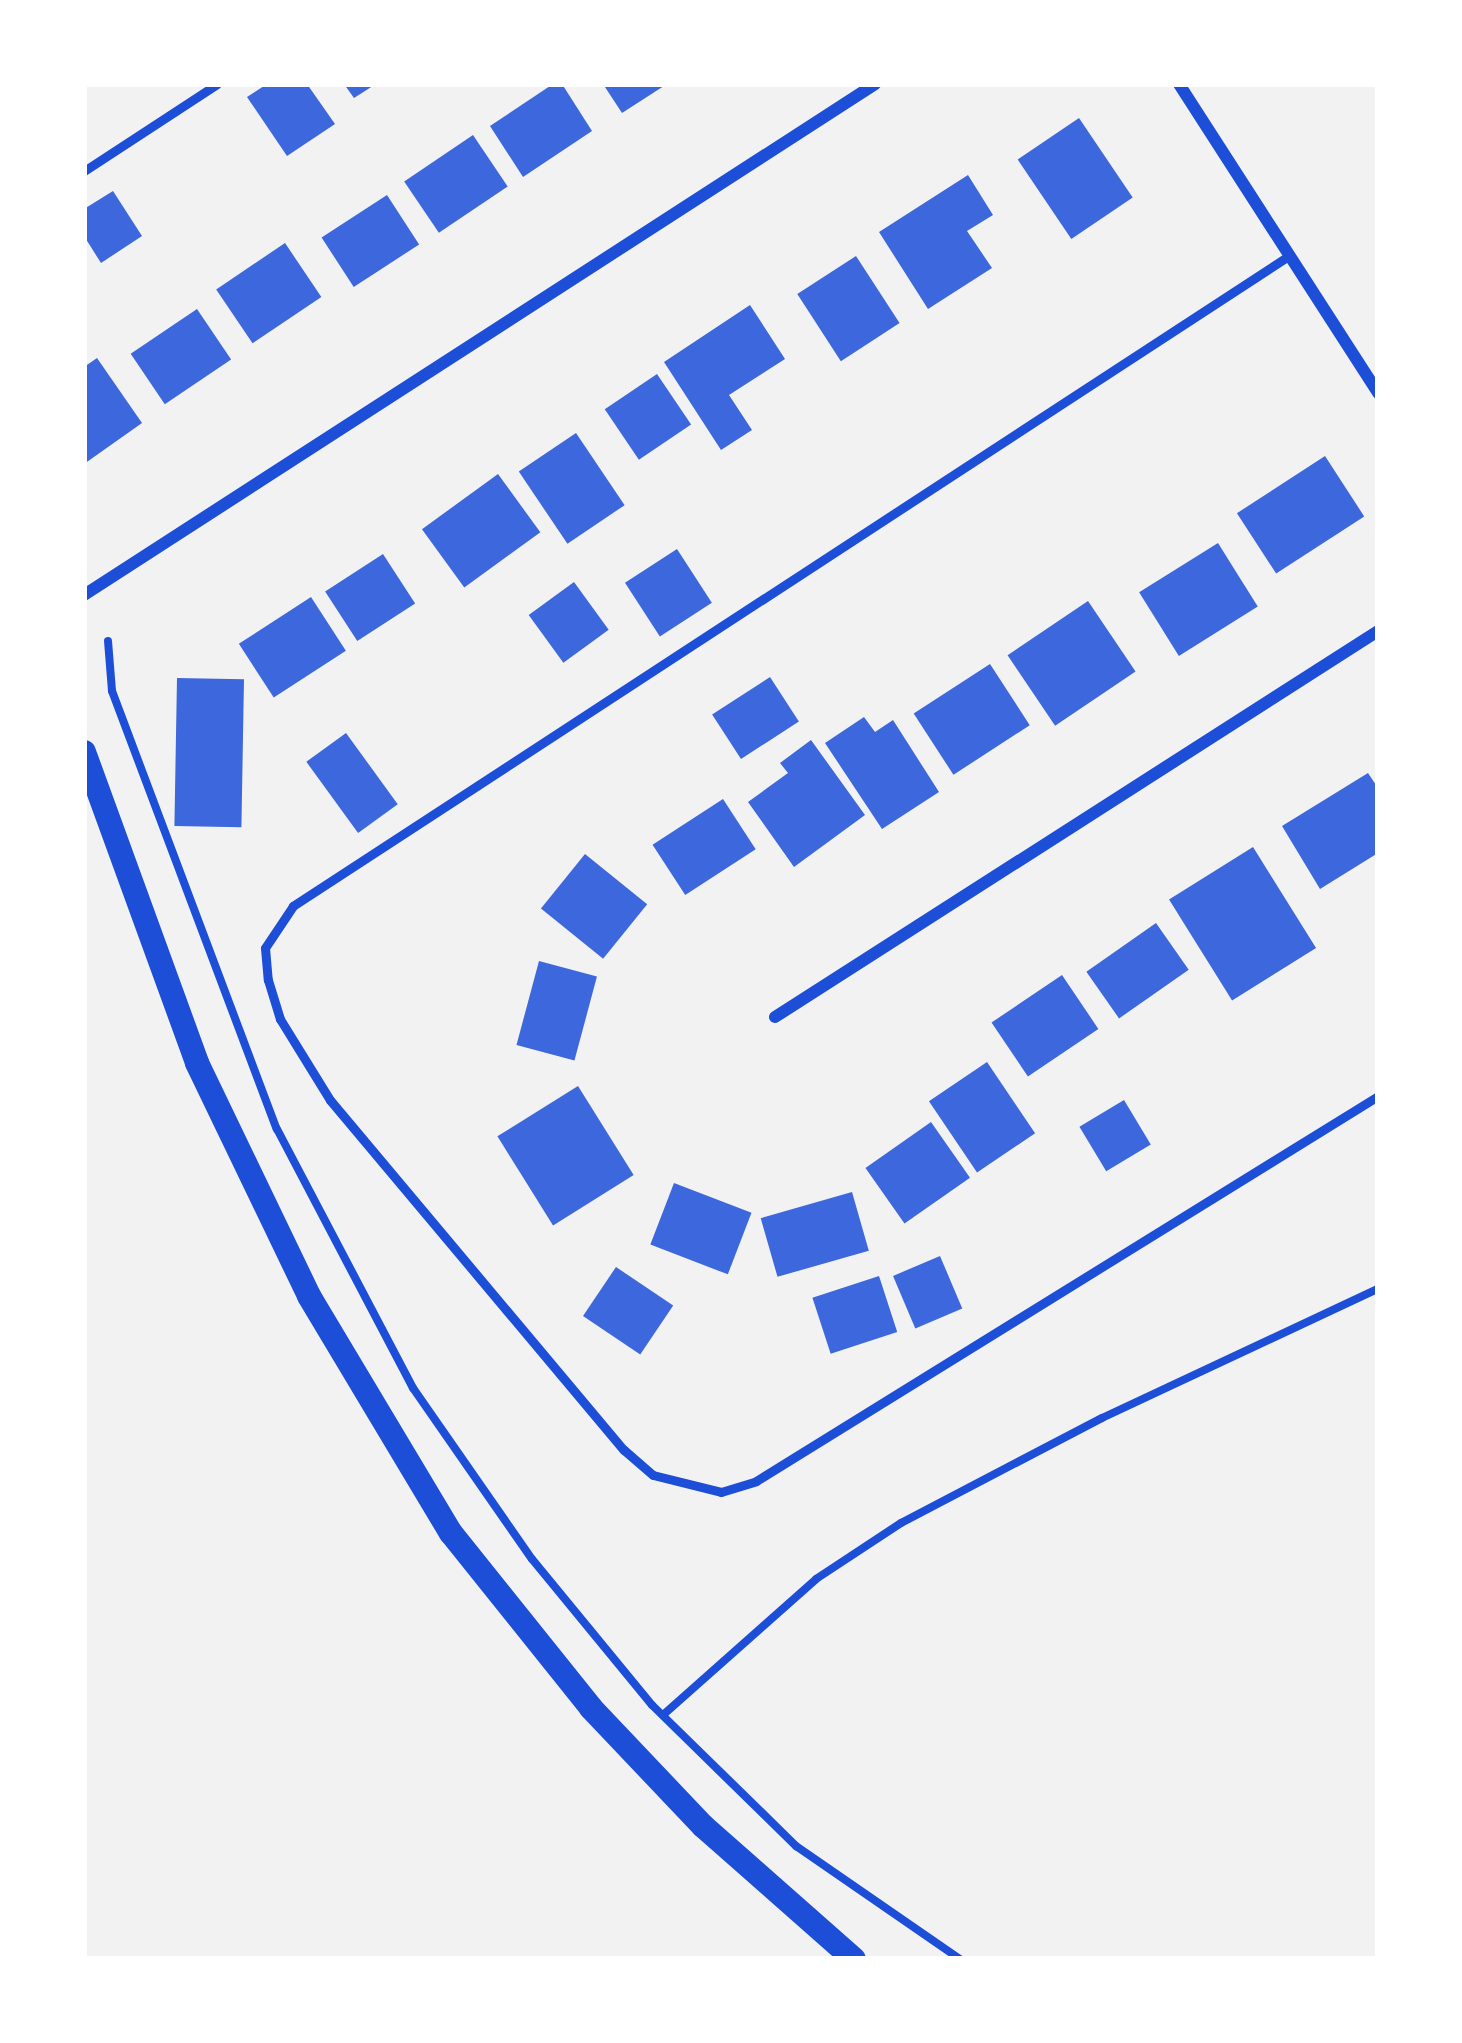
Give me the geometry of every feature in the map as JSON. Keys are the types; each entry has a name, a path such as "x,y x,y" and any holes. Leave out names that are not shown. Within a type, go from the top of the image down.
{"main road":[{"path":"84,752 196,1063 309,1295 451,1533 591,1708 703,1826 854,1959"}],"street":[{"path":"84,595 874,84"},
{"path":"1179,84 1378,393"},
{"path":"776,1017 1378,631"}],"lane":[{"path":"84,171 217,84"},
{"path":"1290,255 293,905 272,928 268,980 290,1038 330,1100 624,1450 653,1475 721,1492 756,1481 1378,1096"}],"path":[{"path":"108,641 112,691 277,1130 365,1307 473,1480 662,1714 796,1846 961,1959"},
{"path":"662,1714 816,1579 901,1522 1102,1418 1378,1289"}],"building":[{"path":"267,84 307,84 335,124 287,156 247,97"},
{"path":"344,84 376,84 354,98"},
{"path":"553,84 562,84 592,131 523,177 490,126"},
{"path":"603,84 667,84 622,113"},
{"path":"1079,118 1133,198 1071,239 1018,159"},
{"path":"473,135 508,186 439,233 404,181"},
{"path":"968,175 993,215 967,231 992,268 928,309 879,232"},
{"path":"113,191 142,236 101,263 84,236 84,209"},
{"path":"387,195 419,244 354,287 322,237"},
{"path":"285,243 321,297 253,343 216,289"},
{"path":"856,256 900,323 841,361 797,294"},
{"path":"750,305 785,359 729,395 752,430 721,450 664,362"},
{"path":"197,309 231,360 165,404 131,354"},
{"path":"97,358 142,423 84,464 84,367"},
{"path":"657,374 691,425 639,460 605,409"},
{"path":"576,433 625,505 567,544 519,472"},
{"path":"1325,456 1364,516 1276,574 1237,513"},
{"path":"498,474 540,532 464,588 422,529"},
{"path":"1218,543 1258,607 1179,656 1139,592"},
{"path":"677,549 712,603 660,636 625,583"},
{"path":"383,554 415,603 357,641 325,592"},
{"path":"574,582 609,630 563,663 529,615"},
{"path":"311,597 346,651 274,698 239,644"},
{"path":"1088,601 1136,671 1055,726 1008,655"},
{"path":"990,664 1030,725 953,775 914,714"},
{"path":"770,677 799,721 741,759 712,715"},
{"path":"177,678 244,679 241,827 174,826"},
{"path":"864,717 875,732 893,720 939,792 882,829 825,743"},
{"path":"346,733 398,804 358,833 306,762"},
{"path":"811,740 865,815 794,867 748,802 788,773 780,763"},
{"path":"1368,773 1378,788 1378,853 1320,889 1282,826"},
{"path":"723,799 756,849 685,895 653,845"},
{"path":"1253,847 1316,948 1232,1000 1169,899"},
{"path":"585,854 647,904 603,959 541,908"},
{"path":"1156,923 1189,970 1119,1018 1086,972"},
{"path":"539,961 597,977 574,1061 516,1045"},
{"path":"1062,975 1098,1029 1028,1076 992,1023"},
{"path":"987,1062 1035,1133 977,1172 929,1101"},
{"path":"578,1086 634,1175 553,1225 497,1136"},
{"path":"1124,1100 1151,1145 1106,1171 1079,1127"},
{"path":"931,1122 970,1178 904,1224 865,1168"},
{"path":"674,1183 751,1213 728,1274 650,1245"},
{"path":"852,1192 869,1251 777,1277 761,1218"},
{"path":"940,1256 962,1308 915,1328 893,1276"},
{"path":"616,1267 673,1306 640,1354 583,1316"},
{"path":"879,1276 897,1332 831,1354 812,1298"}]}
